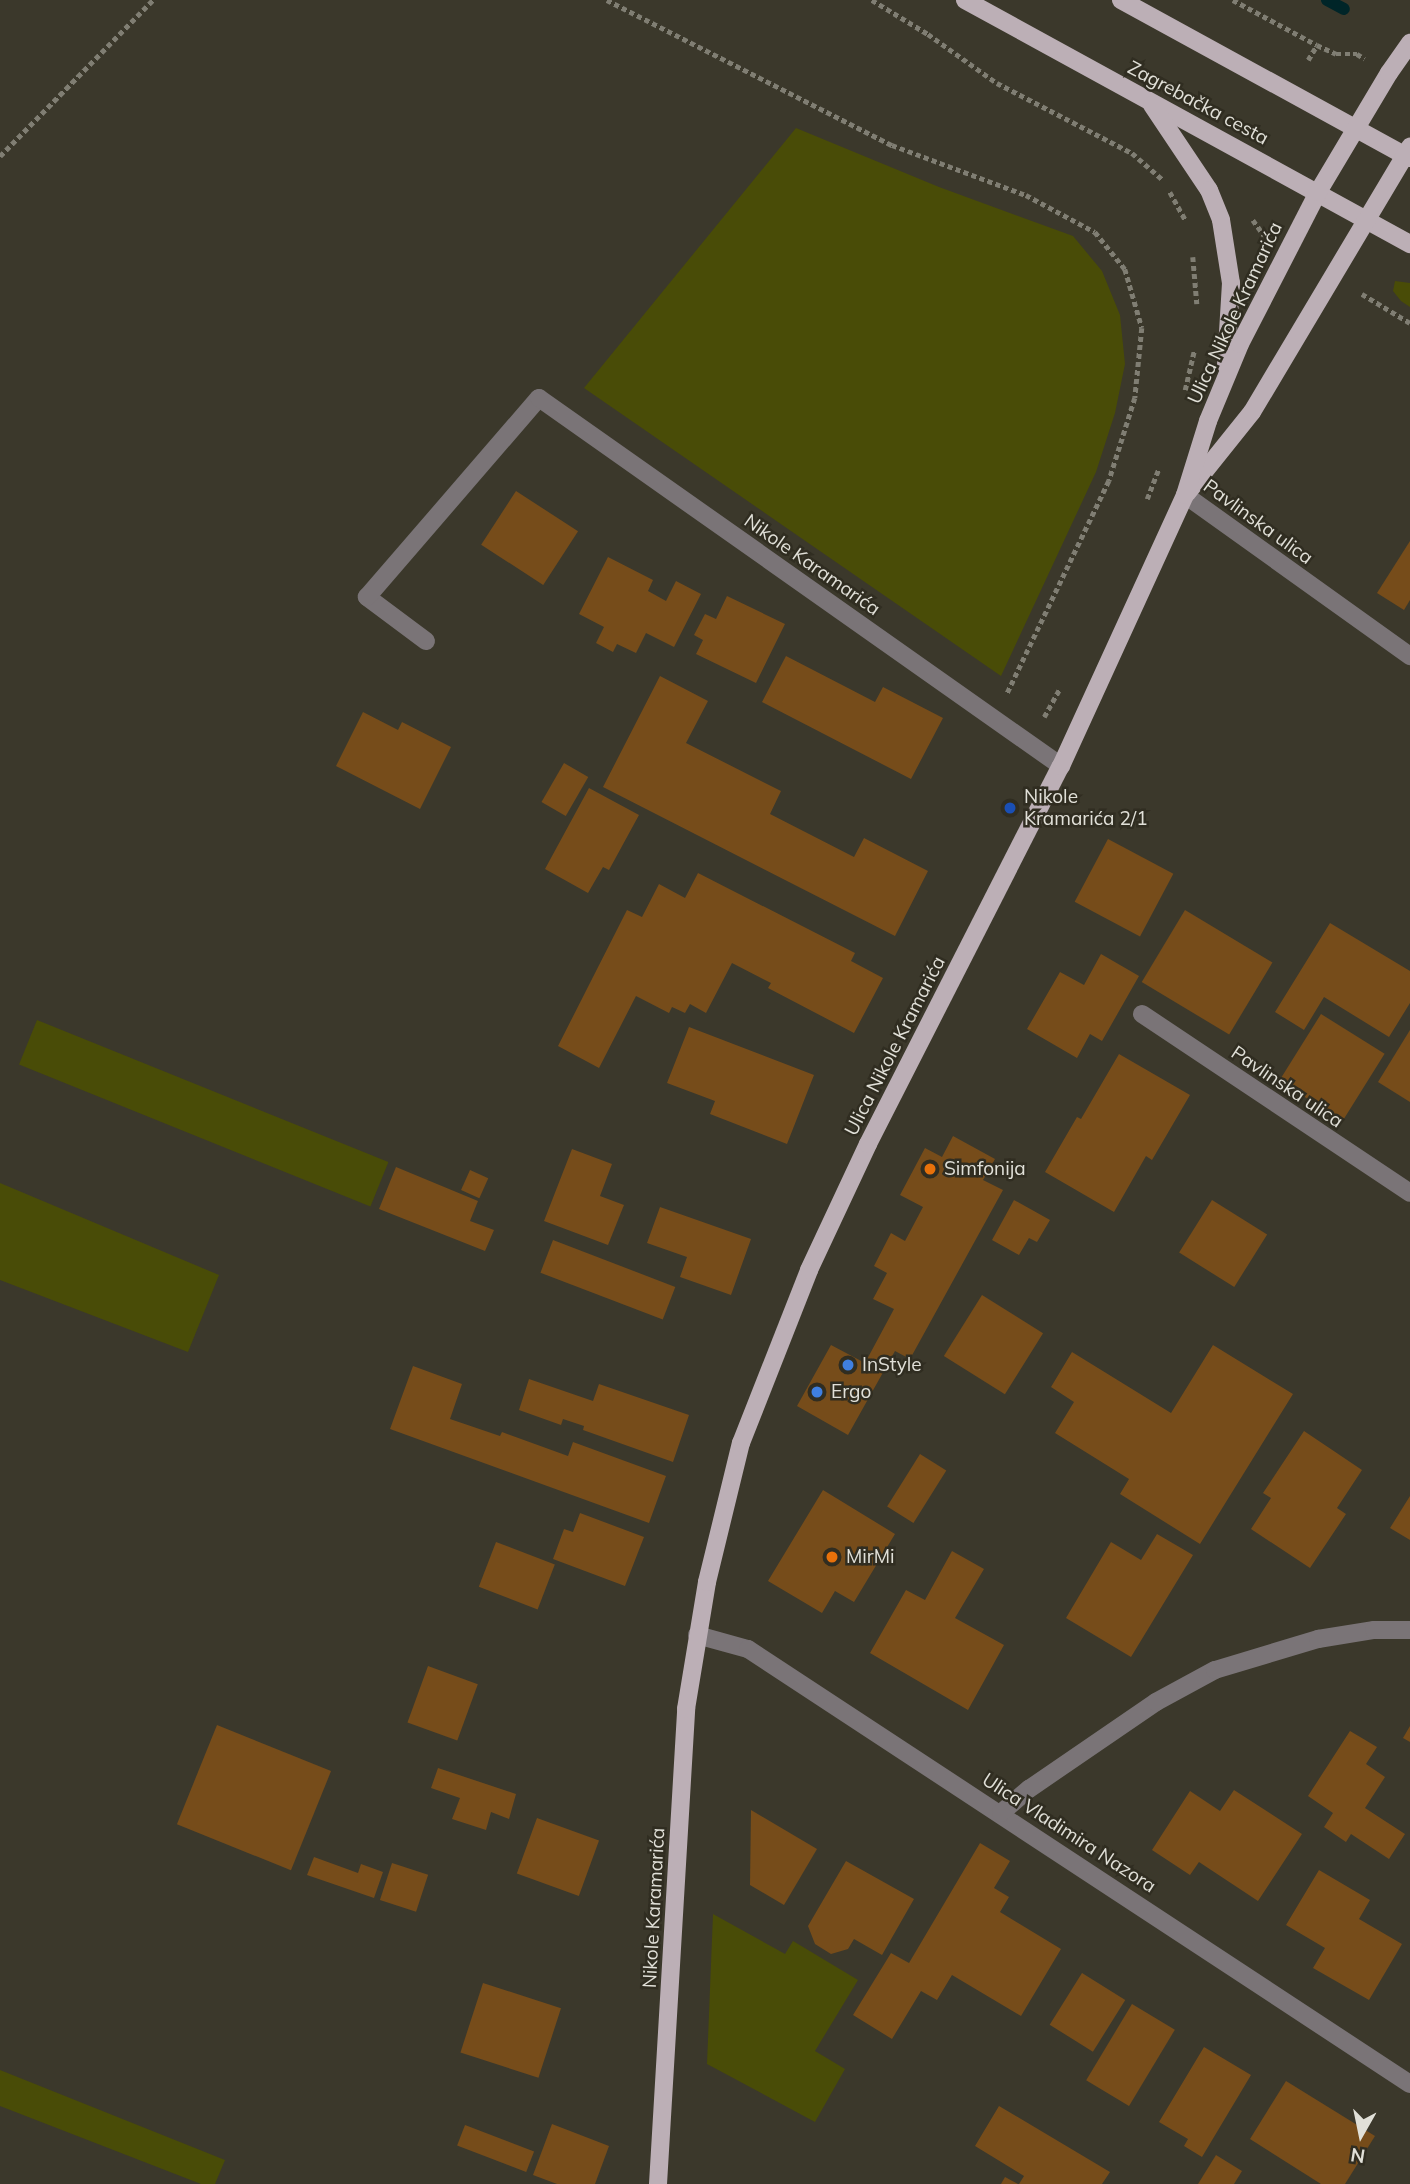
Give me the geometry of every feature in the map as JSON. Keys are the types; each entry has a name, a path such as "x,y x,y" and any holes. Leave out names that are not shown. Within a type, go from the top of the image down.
{"main road":[{"name":"Zagrebačka cesta","path":"965,0 1410,244"},
{"path":"1121,0 1354,128 1408,154"},
{"name":"Ulica Nikole Kramarića","path":"697,1636 741,1443 809,1270 868,1144 1061,766 1185,495 1199,447 1225,380 1280,261 1354,128 1410,43"},
{"path":"1148,100 1209,190 1222,220 1231,283 1225,380"},
{"name":"Ulica Nikole Kramarića","path":"1185,495 1252,412 1408,154"},
{"name":"Nikole Karamarića","path":"658,2184 687,1709 697,1636"}],"street":[{"name":"Nikole Karamarića","path":"426,641 367,597 539,398 1061,766"},
{"name":"Pavlinska ulica","path":"1185,495 1410,656"},
{"name":"Pavlinska ulica","path":"1142,1014 1410,1193"},
{"path":"1001,1813 1029,1789 1156,1702 1215,1670 1318,1639 1374,1630 1410,1630"},
{"name":"Ulica Vladimira Nazora","path":"697,1636 748,1648 1410,2084"}],"path":[{"path":"0,156 153,0"},
{"path":"607,0 892,145 1026,195 1095,232 1125,270 1142,328 1135,398 1109,481 995,720"},
{"path":"872,0 928,34 998,83 1132,153 1165,181 1190,229"},
{"path":"1233,0 1336,54 1357,54 1367,60"},
{"path":"1307,60 1317,45"},
{"path":"1193,254 1196,311"},
{"path":"1362,294 1410,323"},
{"path":"1182,400 1196,342"},
{"path":"1144,507 1163,458"},
{"path":"1029,745 1061,687"}],"shaded area":[{"path":"796,128 939,187 1073,236 1102,271 1120,315 1125,364 1115,413 1096,472 1001,676 584,388"},
{"path":"1395,281 1410,283 1410,307 1393,291"},
{"path":"37,1020 388,1162 370,1206 19,1065"},
{"path":"0,1183 219,1275 188,1352 0,1280"},
{"path":"713,1914 785,1954 793,1941 858,1980 815,2051 845,2069 815,2122 707,2064"},
{"path":"0,2070 225,2160 215,2184 201,2184 0,2106"}],"building":[{"path":"516,491 578,531 543,585 481,545"},
{"path":"1410,541 1410,600 1404,610 1377,593"},
{"path":"608,557 653,580 648,591 666,601 676,581 701,594 674,647 646,633 636,653 617,644 613,652 596,643 604,627 579,614"},
{"path":"727,596 785,624 756,683 696,654 703,640 694,635 705,614 716,619"},
{"path":"786,656 875,702 883,687 943,718 911,779 762,702"},
{"path":"660,676 708,701 686,743 781,791 770,814 854,857 864,838 928,871 895,936 603,787"},
{"path":"363,712 398,730 402,722 451,747 420,809 336,766"},
{"path":"564,763 588,777 566,816 542,802"},
{"path":"589,788 639,815 609,870 603,867 588,893 545,869"},
{"path":"1108,839 1173,874 1140,936 1075,902"},
{"path":"698,873 855,953 851,961 883,978 854,1033 768,988 771,983 732,963 706,1013 690,1004 685,1013 672,1007 669,1013 636,996 599,1068 558,1046 627,910 642,917 659,884 685,898"},
{"path":"1185,910 1272,963 1229,1035 1142,982"},
{"path":"1330,923 1410,971 1410,1003 1389,1037 1324,997 1304,1030 1275,1012"},
{"path":"1101,954 1139,976 1102,1041 1090,1034 1077,1058 1027,1029 1060,972 1084,985"},
{"path":"1321,1014 1385,1054 1343,1121 1279,1081"},
{"path":"689,1027 814,1075 787,1144 710,1114 715,1101 667,1083"},
{"path":"1410,1030 1410,1102 1378,1082"},
{"path":"1119,1054 1190,1095 1152,1160 1146,1156 1114,1212 1045,1172 1077,1117 1081,1119"},
{"path":"953,1136 995,1159 983,1180 1003,1190 910,1359 895,1351 848,1435 797,1406 831,1345 865,1363 894,1309 873,1299 887,1273 874,1266 891,1233 905,1241 923,1207 900,1195 925,1148 942,1157"},
{"path":"572,1149 612,1164 600,1196 624,1205 608,1245 544,1221"},
{"path":"396,1167 478,1201 470,1221 494,1230 485,1251 379,1209"},
{"path":"470,1170 488,1178 479,1198 461,1190"},
{"path":"1014,1200 1050,1220 1037,1242 1029,1238 1019,1255 992,1240"},
{"path":"1212,1200 1267,1234 1234,1287 1179,1253"},
{"path":"660,1207 751,1239 731,1295 680,1277 687,1257 647,1243"},
{"path":"553,1240 675,1287 663,1320 540,1273"},
{"path":"982,1295 1043,1333 1005,1394 944,1356"},
{"path":"1213,1345 1293,1394 1200,1544 1120,1494 1129,1479 1055,1433 1074,1402 1051,1387 1072,1352 1171,1413"},
{"path":"413,1366 462,1384 450,1419 500,1436 502,1432 568,1456 573,1442 666,1476 649,1523 390,1429"},
{"path":"529,1379 593,1401 599,1384 689,1415 673,1462 583,1430 584,1426 563,1419 561,1425 519,1410"},
{"path":"1304,1431 1362,1470 1337,1508 1346,1514 1310,1568 1251,1529 1271,1498 1263,1493"},
{"path":"920,1454 946,1470 913,1523 887,1507"},
{"name":"MirMi","path":"823,1490 895,1534 854,1602 835,1591 822,1613 768,1581"},
{"path":"1410,1496 1410,1540 1390,1528"},
{"path":"580,1513 644,1537 625,1586 553,1559 564,1529 573,1532"},
{"path":"1157,1534 1193,1555 1131,1657 1066,1618 1111,1542 1141,1560"},
{"path":"496,1542 555,1565 538,1609 479,1587"},
{"path":"952,1551 984,1569 955,1618 1004,1645 968,1710 870,1653 906,1590 925,1600"},
{"path":"428,1666 478,1684 457,1741 407,1722"},
{"path":"217,1725 331,1771 291,1870 177,1824"},
{"path":"1410,1726 1410,1742 1403,1738"},
{"path":"1350,1731 1377,1747 1366,1764 1385,1777 1365,1808 1405,1834 1389,1859 1351,1834 1346,1842 1324,1827 1333,1813 1308,1796"},
{"path":"438,1768 516,1794 509,1819 491,1812 486,1830 452,1819 460,1798 431,1788"},
{"path":"1234,1790 1302,1834 1258,1901 1199,1862 1190,1875 1152,1850 1190,1791 1220,1811"},
{"path":"751,1810 817,1849 784,1905 750,1885"},
{"path":"537,1818 599,1841 579,1896 517,1873"},
{"path":"980,1843 1010,1861 994,1888 1009,1897 1000,1912 1061,1949 1021,2016 952,1975 937,2000 921,1991 892,2039 853,2015 891,1953 909,1963"},
{"path":"314,1857 358,1873 361,1864 383,1872 374,1898 307,1875"},
{"path":"846,1861 914,1899 882,1955 854,1939 848,1949 831,1954 815,1944 808,1926"},
{"path":"392,1863 428,1875 416,1912 380,1900"},
{"path":"1319,1870 1370,1900 1359,1919 1402,1944 1369,2000 1313,1968 1325,1948 1286,1925"},
{"path":"1082,1973 1125,2000 1093,2052 1050,2025"},
{"path":"483,1983 561,2008 538,2078 460,2052"},
{"path":"1132,2004 1175,2030 1129,2106 1086,2080"},
{"path":"1204,2047 1251,2075 1202,2157 1184,2146 1188,2139 1159,2122"},
{"path":"1286,2081 1375,2136 1345,2184 1321,2184 1250,2139"},
{"path":"999,2106 1110,2172 1102,2184 1019,2184 1024,2176 975,2146"},
{"path":"552,2124 609,2146 595,2184 557,2184 533,2175"},
{"path":"465,2125 534,2152 526,2172 457,2146"},
{"path":"1216,2155 1242,2171 1234,2184 1198,2184"},
{"path":"1005,2177 1018,2184 1001,2184"}],"waterway":[{"path":"1327,0 1344,9"}],"place":[{"name":"Nikole Kramarića 2/1","path":"1010,808"},
{"name":"Simfonija","path":"930,1169"},
{"name":"InStyle","path":"848,1365"},
{"name":"Ergo","path":"817,1392"},
{"name":"MirMi","path":"832,1557"}]}
